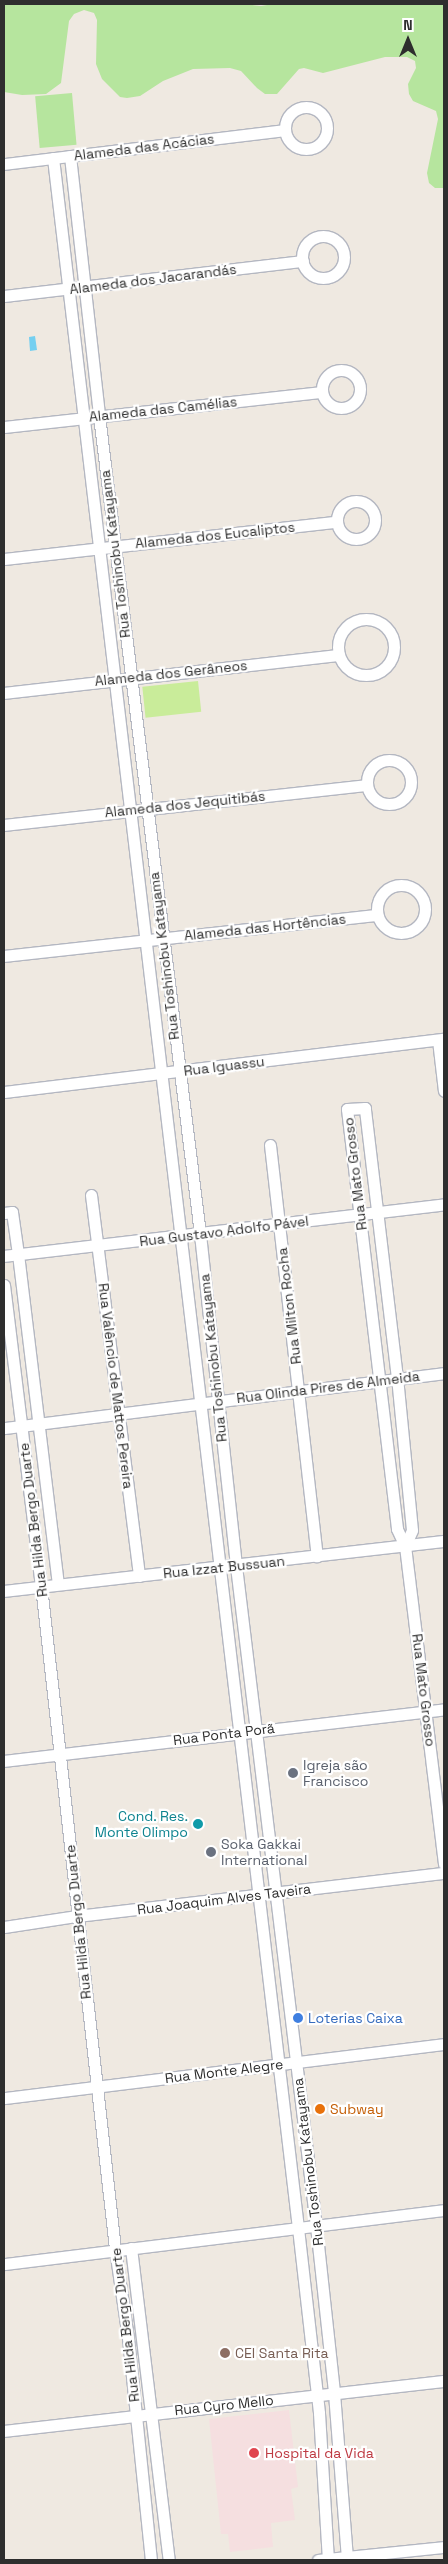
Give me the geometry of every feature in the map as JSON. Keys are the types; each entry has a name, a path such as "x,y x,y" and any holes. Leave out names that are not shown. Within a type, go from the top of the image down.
{"street":[{"name":"Alameda das Acácias","path":"4,164 284,130"},
{"name":"Rua Toshinobu Katayama","path":"70,156 130,678 200,1234 236,1566 316,2226 334,2393 347,2559"},
{"name":"Rua Toshinobu Katayama","path":"53,158 113,680 201,1402 257,1896 279,2064 317,2395 324,2560"},
{"name":"Alameda dos Jacarandás","path":"4,296 303,261"},
{"name":"Alameda das Camélias","path":"4,427 322,392"},
{"name":"Alameda dos Eucaliptos","path":"4,559 336,522"},
{"path":"363,619 382,624 394,639 394,648 388,664 374,674 356,673 343,662 339,654 340,635 346,627 363,619"},
{"name":"Alameda dos Gerâneos","path":"4,693 339,654"},
{"name":"Alameda dos Jequitibás","path":"4,825 367,785"},
{"path":"402,885 416,890 424,904 422,920 418,927 402,933 387,928 377,915 378,900 388,889 395,886 402,885"},
{"name":"Alameda das Hortências","path":"4,956 162,937 377,915"},
{"path":"441,1039 444,1091"},
{"name":"Rua Iguassu","path":"4,1092 441,1039"},
{"name":"Rua Mato Grosso","path":"405,1546 412,1530 397,1378 365,1108 347,1109 397,1529 405,1546 427,1711 444,1864"},
{"name":"Rua Milton Rocha","path":"270,1145 317,1556"},
{"path":"171,1156 189,1153"},
{"name":"Rua Valêncio de Mattos Pereira","path":"91,1196 120,1413 139,1576"},
{"name":"Rua Gustavo Adolfo Pável","path":"4,1256 444,1204"},
{"name":"Rua Hilda Bergo Duarte","path":"4,1213 12,1212 58,1584"},
{"name":"Rua Hilda Bergo Duarte","path":"4,1285 41,1586 115,2249 128,2338 151,2560"},
{"name":"Rua Olinda Pires de Almeida","path":"4,1428 444,1373"},
{"name":"Rua Izzat Bussuan","path":"4,1591 220,1568 444,1541"},
{"name":"Rua Ponta Porã","path":"4,1761 444,1709"},
{"name":"Rua Joaquim Alves Taveira","path":"4,1927 77,1916 444,1873"},
{"name":"Rua Monte Alegre","path":"4,2098 444,2044"},
{"path":"4,2264 444,2210"},
{"name":"Rua Hilda Bergo Duarte","path":"131,2248 169,2560"},
{"name":"Rua Cyro Mello","path":"4,2431 444,2381"},
{"path":"324,2560 444,2547"}],"shaded area":[{"name":"Hospital da Vida","path":"289,2410 298,2487 291,2489 295,2520 271,2523 273,2547 230,2552 228,2534 221,2534 209,2419"}],"green space":[{"path":"4,4 245,4 261,6 273,4 444,4 444,188 435,188 429,183 427,173 438,119 436,111 413,101 409,94 408,84 416,68 415,61 407,57 385,57 323,73 304,68 299,69 277,94 265,94 241,71 230,68 193,69 163,81 140,96 120,97 102,79 96,64 97,20 94,13 84,10 74,14 69,21 61,83 46,94 22,95 4,92"},
{"path":"72,93 77,145 40,148 35,96"},
{"path":"198,681 201,712 146,718 142,687"}],"water":[{"path":"35,336 37,350 30,351 29,337"}],"place":[{"name":"Igreja são Francisco","path":"293,1773"},
{"name":"Cond. Res. Monte Olimpo","path":"198,1824"},
{"name":"Soka Gakkai International","path":"211,1852"},
{"name":"Loterias Caixa","path":"298,2018"},
{"name":"Subway","path":"320,2109"},
{"name":"CEI Santa Rita","path":"225,2353"},
{"name":"Hospital da Vida","path":"254,2453"}]}
